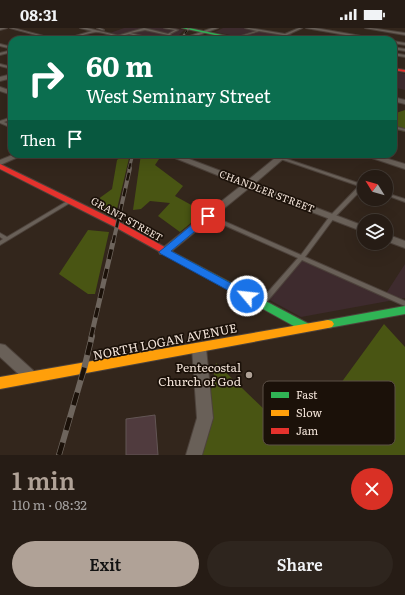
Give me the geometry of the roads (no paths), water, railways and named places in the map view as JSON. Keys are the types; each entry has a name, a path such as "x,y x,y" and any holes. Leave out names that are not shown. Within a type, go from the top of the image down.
{"street":[{"path":"0,29 5,28"},
{"path":"82,28 103,30 110,28"},
{"path":"184,28 225,36"},
{"path":"192,36 216,28"},
{"path":"308,28 353,36"},
{"path":"76,36 97,29 118,36"},
{"path":"0,165 13,158"},
{"name":"CHANDLER STREET","path":"180,158 357,226"},
{"path":"164,252 280,158"},
{"path":"378,158 405,166"},
{"name":"GRANT STREET","path":"0,165 305,328"},
{"path":"393,240 405,245"},
{"name":"NORTH LOGAN AVENUE","path":"0,383 84,370 405,310"},
{"path":"194,455 205,418 199,348"},
{"path":"0,349 31,377"}],"lane":[{"path":"11,28 42,36"},
{"path":"137,28 133,29 140,30"},
{"path":"118,36 149,28"},
{"path":"144,29 169,34 177,30 165,28"},
{"path":"246,28 291,36"},
{"path":"246,36 264,28"},
{"path":"285,35 301,28"},
{"path":"366,28 405,34"},
{"path":"128,34 138,36"},
{"path":"287,158 357,184"},
{"path":"261,304 302,257 332,217 357,192"},
{"path":"393,197 405,201"},
{"path":"0,243 71,202"},
{"path":"208,216 405,304"},
{"path":"0,235 7,239"}],"railway":[{"path":"183,36 189,28"},
{"path":"129,169 132,158"},
{"path":"113,243 130,168"},
{"path":"91,337 113,242"},
{"path":"59,455 92,336"}],"place":[{"name":"Pentecostal Church of God","path":"249,375"}]}
